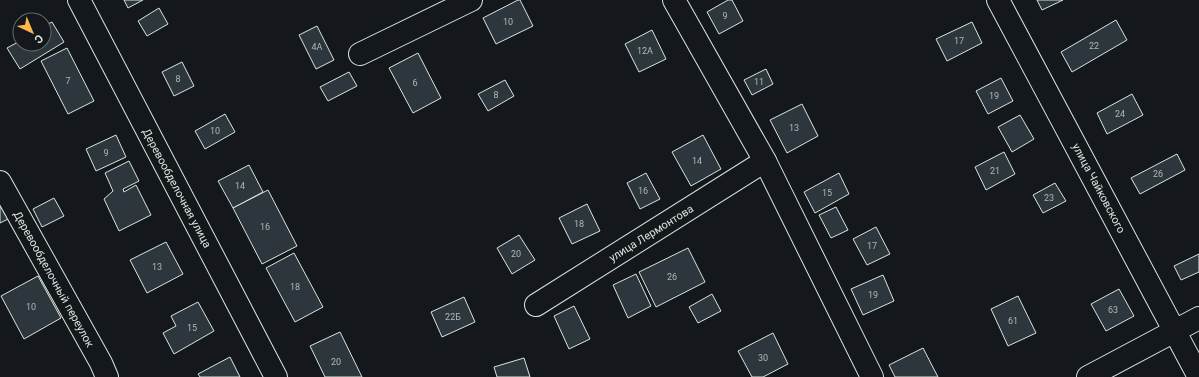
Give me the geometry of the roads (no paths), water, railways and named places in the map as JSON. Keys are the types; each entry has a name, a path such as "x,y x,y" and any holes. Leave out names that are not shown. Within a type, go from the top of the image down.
{"street":[{"name":"Деревообделочная улица","path":"79,0 276,377"},
{"path":"360,54 470,0"},
{"path":"674,0 765,161 872,377"},
{"name":"улица Чайковского","path":"998,0 1199,377"},
{"name":"улица Лермонтова","path":"536,305 765,161"},
{"name":"Деревообделочный переулок","path":"0,182 107,377"},
{"path":"1088,377 1199,318"}]}
